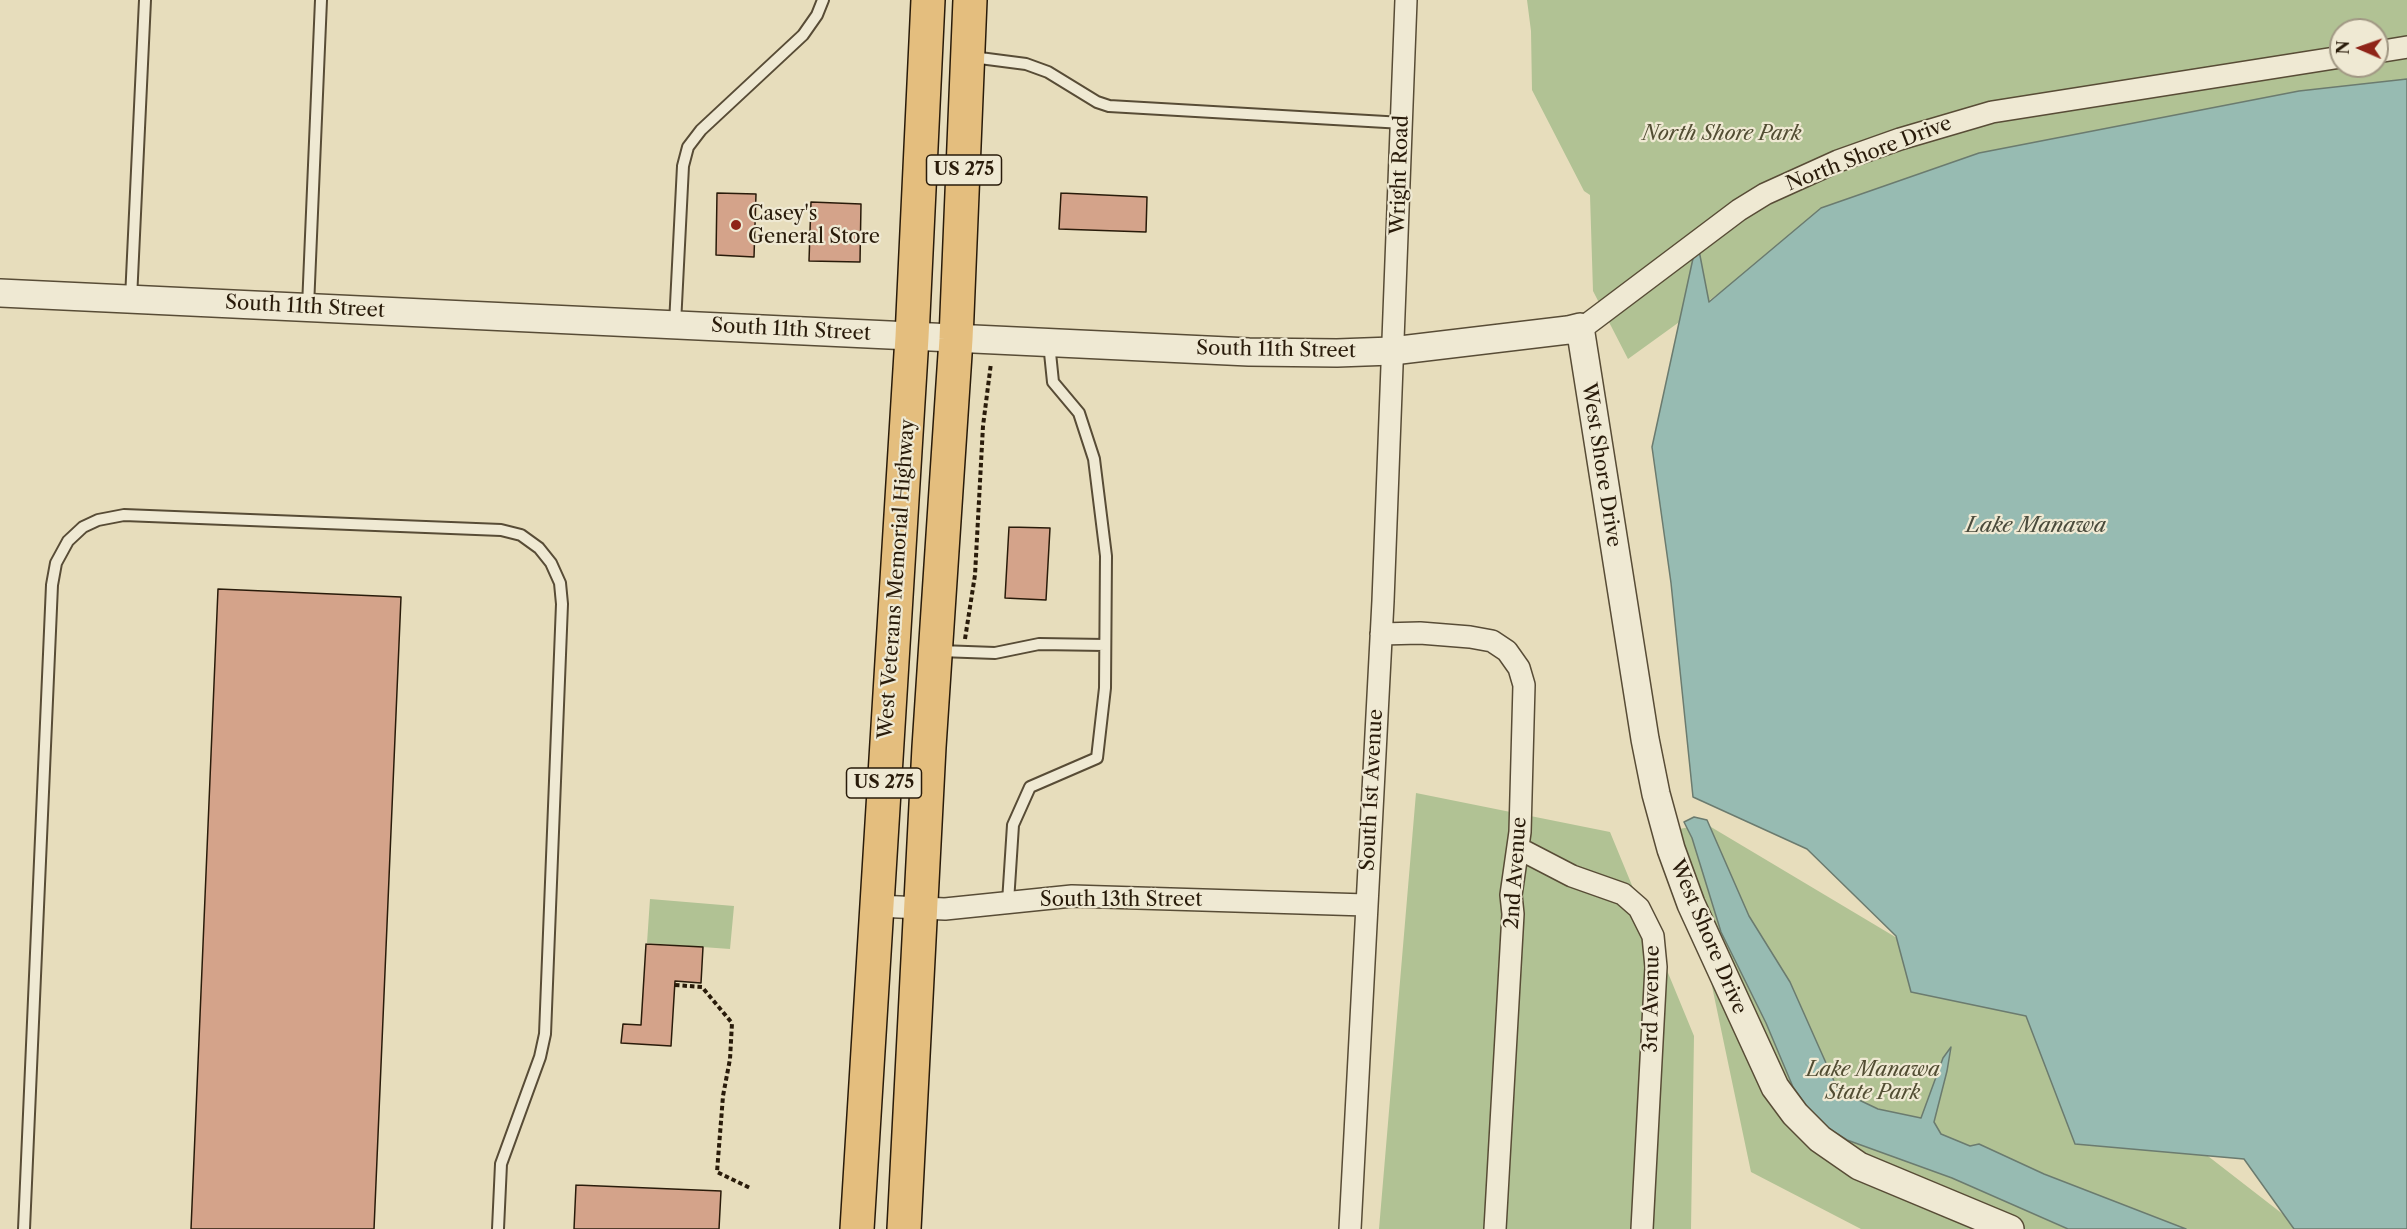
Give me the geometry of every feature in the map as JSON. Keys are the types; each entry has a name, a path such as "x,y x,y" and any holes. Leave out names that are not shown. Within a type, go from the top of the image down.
{"main road":[{"name":"West Veterans Memorial Highway","path":"857,1229 912,337 928,0"},
{"name":"US 275","path":"904,1229 921,909 950,652 956,339 970,0"}],"street":[{"name":"Wright Road","path":"1392,351 1403,123 1406,0"},
{"path":"2389,49 2407,47"},
{"name":"North Shore Drive","path":"1580,327 1589,323 1739,210 1765,194 1838,162 1900,139 1992,112 2060,99 2329,59"},
{"name":"South 11th Street","path":"0,293 1249,352 1392,351 1580,327"},
{"name":"West Shore Drive","path":"1580,327 1639,705 1656,794 1671,849 1691,904 1775,1087 1794,1114 1832,1149 1859,1166 2010,1229"},
{"name":"South 1st Avenue","path":"1350,1229 1392,351"},
{"name":"2nd Avenue","path":"1380,634 1420,633 1492,641 1507,651 1519,668 1524,686 1518,848 1511,895 1513,914 1495,1229"},
{"name":"3rd Avenue","path":"1518,848 1572,876 1623,894 1639,908 1653,936 1656,967 1642,1229"},
{"name":"South 13th Street","path":"876,906 945,909 1072,896 1366,905"}],"lane":[{"path":"131,299 145,0"},
{"path":"308,308 321,0"},
{"path":"675,324 683,166 688,147 701,130 803,35 817,15 823,0"},
{"path":"969,56 1026,64 1048,72 1097,102 1109,106 1403,123"},
{"path":"1008,902 1013,825 1030,787 1097,758 1105,688 1106,556 1094,459 1079,413 1053,382 1048,343"},
{"path":"24,1229 52,585 56,563 68,541 75,534 83,527 98,520 124,515 501,530 521,535 539,548 551,563 560,583 562,604 545,1034 540,1057 501,1164 498,1229"},
{"path":"950,652 995,653 1039,644 1106,645"}],"path":[{"path":"950,652 975,576 983,426 994,341"},
{"path":"675,985 702,987 732,1023 717,1172 750,1188"}],"green space":[{"name":"North Shore Park","path":"1527,0 2407,0 2407,79 2329,88 1725,289 1628,359 1593,291 1590,195 1584,191 1532,90 1531,31"},
{"path":"1416,793 1610,832 1694,1036 1691,1229 1379,1229"},
{"name":"Lake Manawa State Park","path":"1706,824 2026,1015 2302,1229 1861,1229 1751,1172 1679,829"},
{"path":"650,899 734,906 730,949 647,943"}],"water":[{"name":"Lake Manawa","path":"2407,79 2407,1229 2294,1229 2244,1159 2075,1144 2026,1016 1911,992 1896,936 1807,849 1693,797 1671,583 1652,447 1697,240 1709,302 1821,208 1979,153 2299,91"},
{"path":"1694,817 1707,820 1749,916 1790,982 1838,1090 1878,1109 1921,1118 1943,1058 1951,1047 1934,1122 1941,1134 1970,1146 1979,1144 2044,1174 2186,1229 2068,1229 1952,1178 1847,1140 1817,1121 1793,1087 1766,1023 1721,932 1692,838 1684,822"}],"building":[{"name":"Casey's General Store","path":"717,193 756,194 754,257 716,255"},
{"path":"1061,193 1147,197 1146,232 1059,229"},
{"path":"811,202 861,204 860,262 809,261"},
{"path":"1009,527 1050,528 1046,600 1005,598"},
{"path":"218,589 401,597 374,1229 191,1229"},
{"path":"646,944 703,947 701,983 675,981 671,1046 621,1043 623,1024 641,1025"},
{"path":"576,1185 721,1191 719,1229 574,1229"}],"place":[{"name":"Casey's General Store","path":"736,225"}]}
